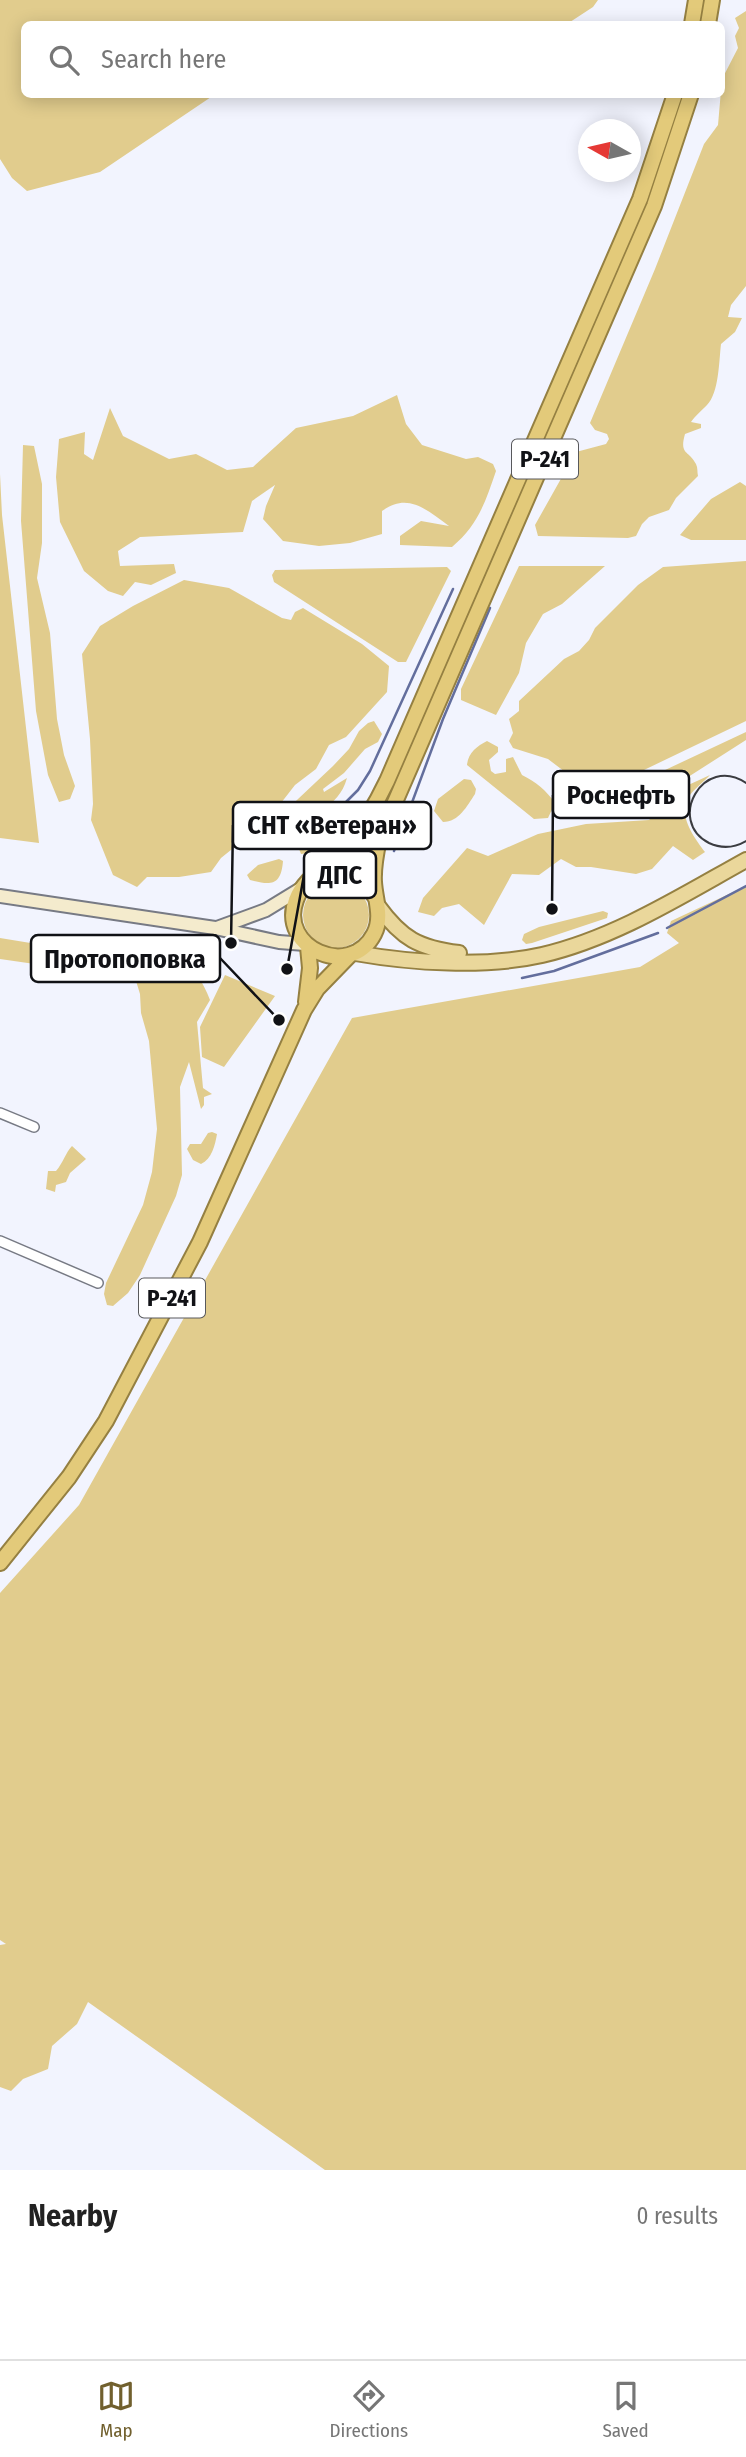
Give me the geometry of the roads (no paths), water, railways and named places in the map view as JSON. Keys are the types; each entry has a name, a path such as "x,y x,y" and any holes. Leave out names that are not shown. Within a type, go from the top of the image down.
{"highway":[{"path":"692,21 696,0"},
{"path":"708,21 712,0"},
{"name":"Р-241","path":"0,1563 69,1477 106,1421 200,1242 304,1010 309,989 307,945 294,925 296,899 307,883 330,864 355,835 376,804 387,781 640,199 674,98"},
{"name":"Р-241","path":"304,1010 325,980 369,942 375,933 379,922 374,881 379,839 654,206 690,98"},
{"path":"307,883 332,871 354,875 371,889 377,903"},
{"path":"307,945 328,957 353,954"}],"main road":[{"path":"353,954 393,959 491,961 543,954 611,931 652,912 746,860"},
{"path":"215,929 266,910 307,883"},
{"path":"0,896 307,945"},
{"path":"377,903 399,932 416,944 491,961"}],"street":[{"path":"0,1114 34,1128"},
{"path":"0,1241 98,1283"}],"waterway":[{"path":"338,830 332,821 335,813 358,790 370,771 453,589"},
{"path":"394,851 443,719 490,608"},
{"path":"667,928 746,886"},
{"path":"522,978 554,971 658,933"}],"tram line":[{"path":"746,783 730,776 716,777 704,783 695,794 690,807 696,833 709,843 728,847 746,841"}],"place":[{"name":"Роснефть","path":"552,909"},
{"name":"СНТ «Ветеран»","path":"231,943"},
{"name":"ДПС","path":"287,969"},
{"name":"Протопоповка","path":"279,1020"}]}
